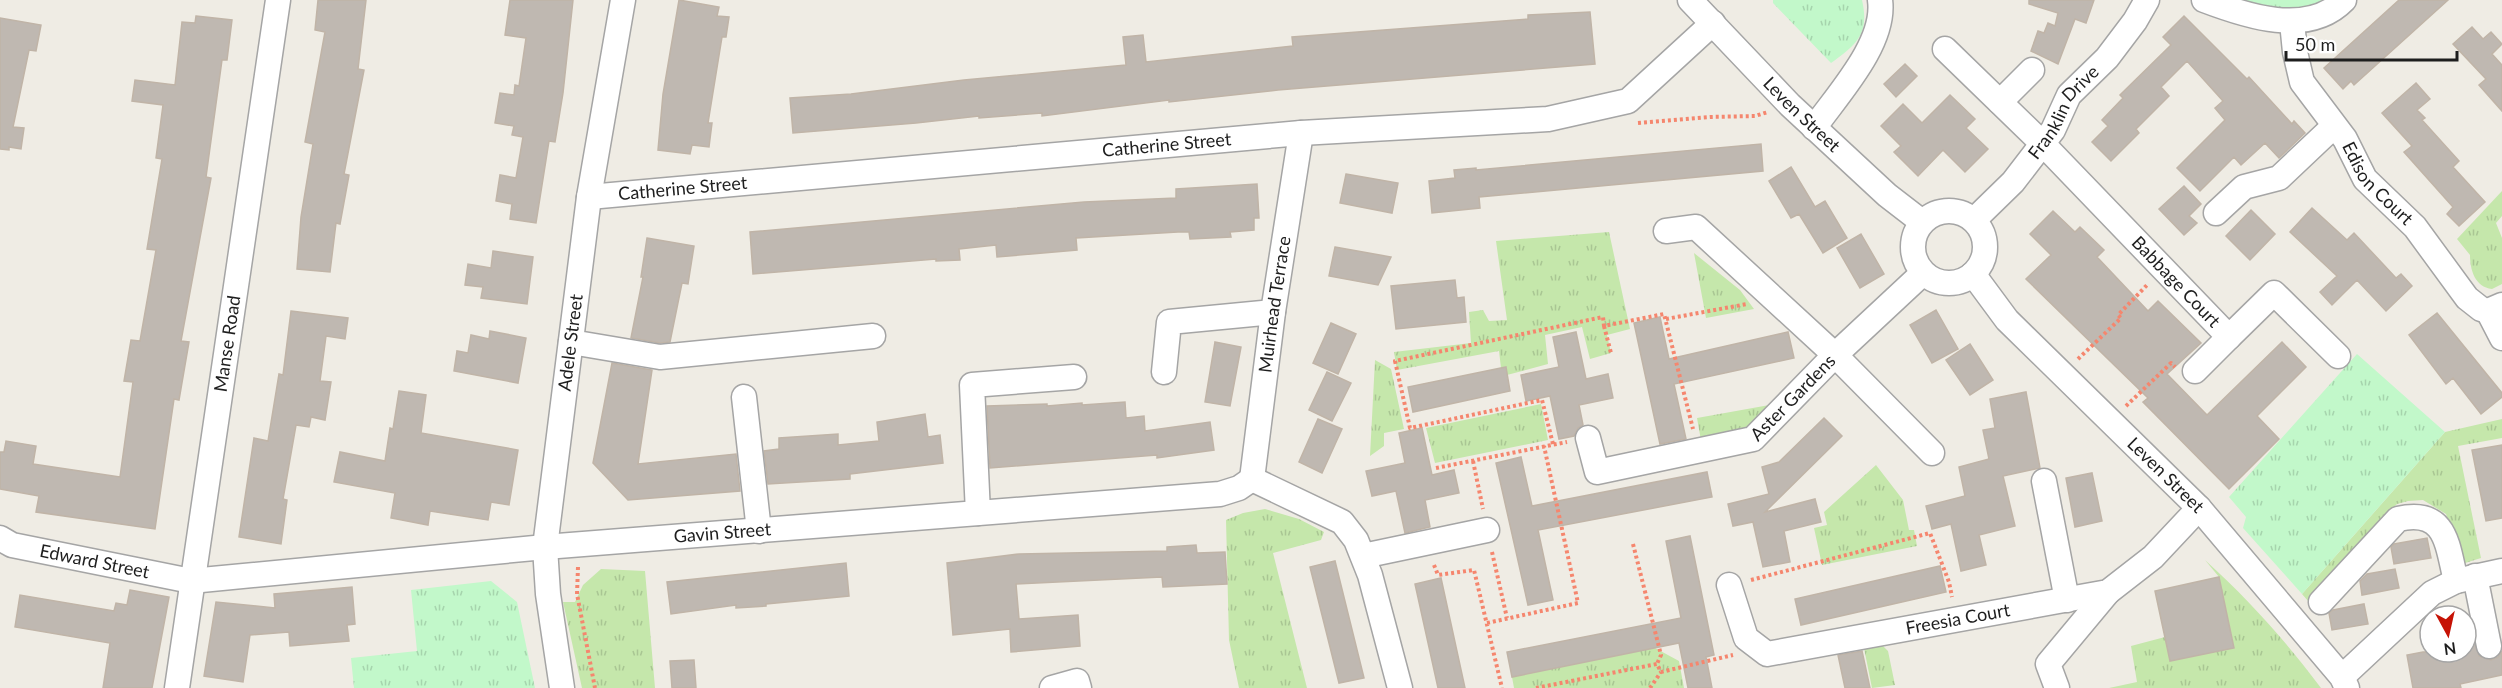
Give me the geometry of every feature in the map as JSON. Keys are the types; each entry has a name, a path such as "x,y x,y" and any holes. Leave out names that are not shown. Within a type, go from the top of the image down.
{"street":[{"name":"Manse Road","path":"177,688 190,581 229,342 278,0"},
{"name":"Adele Street","path":"562,688 548,594 545,547 589,197 623,0"},
{"name":"Leven Street","path":"1690,0 1814,128 1887,195 1922,222"},
{"path":"1814,128 1868,52 1878,29 1880,0"},
{"name":"Franklin Drive","path":"1974,220 2013,182 2043,144 2053,130 2069,94 2107,58 2135,21 2147,0"},
{"path":"2204,0 2292,22 2323,15 2334,10 2344,0"},
{"name":"Edison Court","path":"2292,22 2295,52 2302,82 2345,139 2365,179 2415,227 2467,298 2481,309 2495,308"},
{"name":"Catherine Street","path":"589,197 1300,133 1548,119 1628,101 1713,23"},
{"name":"Babbage Court","path":"1945,49 2043,144 2229,337 2274,293 2338,356"},
{"path":"2000,102 2032,70"},
{"path":"2216,213 2244,188 2279,178 2334,126"},
{"name":"Muirhead Terrace","path":"1252,479 1273,312 1300,133"},
{"path":"1946,210 1963,213 1974,220 1984,235 1986,247 1982,264 1964,281 1949,284 1935,281 1923,273 1917,265 1912,247 1915,234 1922,222 1933,214 1946,210"},
{"path":"1666,231 1696,227 1836,355 1932,453"},
{"name":"Aster Gardens","path":"1588,438 1597,472 1753,439 1836,355 1923,273"},
{"name":"Leven Street","path":"1973,274 2007,320 2199,508 2345,682"},
{"path":"2495,308 2502,338"},
{"path":"1164,372 1169,322 1273,312"},
{"path":"571,342 660,357 873,336"},
{"path":"2186,370 2229,337"},
{"path":"978,513 972,385 1074,377"},
{"path":"744,397 759,531"},
{"name":"Gavin Street","path":"190,581 545,547 1220,494 1239,488 1252,479"},
{"path":"1252,479 1342,522 1356,540 1370,575 1400,688"},
{"path":"2044,481 2067,600"},
{"name":"Freesia Court","path":"1760,649 1767,654 2108,592 2153,557 2199,508"},
{"path":"2321,602 2398,519 2414,516 2431,519 2442,531 2466,579 2489,646"},
{"path":"1363,556 1487,530"},
{"name":"Edward Street","path":"0,538 12,545 190,581"},
{"path":"2345,682 2432,593 2466,579 2502,571"},
{"path":"1730,585 1746,639 1760,649"},
{"path":"2057,688 2048,664 2108,592"},
{"path":"1052,688 1077,681 1079,688"}],"path":[{"path":"1632,123 1755,116 1790,105"},
{"path":"2062,374 2121,318 2118,315 2163,268"},
{"path":"1666,319 1775,299"},
{"path":"1604,326 1664,314 1698,450"},
{"path":"1553,444 1542,400 1410,428 1395,361 1603,317 1611,353"},
{"path":"2110,421 2171,363 2186,370"},
{"path":"1436,468 1588,438"},
{"path":"1487,624 1578,603 1544,446"},
{"path":"1730,585 1930,533 1949,582 1957,620"},
{"path":"1633,544 1661,656 1657,664"},
{"path":"579,545 577,594 595,688"},
{"path":"1434,564 1438,575 1474,570 1502,688"},
{"path":"1650,688 1661,672 1760,649"},
{"path":"1657,664 1661,672"},
{"path":"1536,688 1657,664"}],"green space":[{"path":"1773,0 1862,0 1864,22 1859,38 1831,63 1773,3"},
{"path":"2229,0 2324,0 2298,13"},
{"path":"2502,191 2502,216 2496,223 2502,238 2502,284 2492,289 2481,285 2475,277 2472,272 2470,255 2457,239"},
{"path":"1609,232 1630,329 1607,335 1611,353 1590,359 1582,327 1545,335 1548,364 1507,375 1506,367 1501,368 1499,351 1397,370 1394,352 1471,343 1469,312 1483,310 1489,321 1507,320 1496,241"},
{"path":"1694,253 1740,290 1754,309 1706,318"},
{"path":"2357,354 2445,432 2302,594 2243,528 2246,517 2229,497"},
{"path":"1375,360 1391,369 1404,429 1384,433 1384,446 1370,456"},
{"path":"1541,404 1548,440 1435,463 1426,428"},
{"path":"1775,404 1750,436 1702,446 1697,418"},
{"path":"2502,419 2502,438 2458,446 2481,558 2462,564 2446,514 2423,500 2408,501 2397,504 2383,517 2308,601 2302,594 2445,432"},
{"path":"1876,465 1903,500 1909,530 1914,530 1917,546 1822,565 1814,528 1827,525 1824,512"},
{"path":"1265,509 1299,519 1324,532 1321,540 1273,553 1307,688 1239,688 1229,640 1226,520 1243,513"},
{"path":"2205,560 2266,621 2321,688 2109,688 2137,682 2131,646 2165,637 2170,661 2234,647 2219,577"},
{"path":"601,569 645,571 655,688 582,688 563,602 575,602 583,585"},
{"path":"491,581 517,602 535,688 354,688 351,658 417,651 411,590"},
{"path":"1882,645 1888,651 1895,685 1872,688 1864,648"},
{"path":"1655,648 1679,661 1684,688 1514,688 1512,677"}],"building":[{"path":"318,0 366,0 358,69 364,70 344,174 349,175 340,224 336,223 330,272 297,269 301,217 313,144 305,142 325,32 315,30"},
{"path":"510,0 573,0 555,142 549,141 536,223 510,219 512,204 496,201 500,175 516,178 523,137 512,135 514,126 495,123 500,93 514,95 515,85 519,86 526,38 505,35"},
{"path":"679,0 719,7 717,16 729,17 726,37 722,37 708,123 712,123 709,147 692,145 690,154 658,150 663,94"},
{"path":"2029,0 2094,0 2086,23 2075,19 2058,64 2031,51 2038,31 2044,33 2048,23 2055,26 2058,13 2029,4"},
{"path":"2399,0 2448,0 2354,85 2351,81 2343,89 2324,68"},
{"path":"1590,12 1595,64 1278,90 1169,102 1169,100 1042,116 1042,113 979,118 979,116 793,133 790,98 851,94 964,80 1126,65 1123,37 1143,35 1146,62 1293,46 1292,37 1528,19 1528,15"},
{"path":"196,16 232,20 227,60 222,60 206,177 211,178 181,341 189,342 179,400 174,399 155,529 36,512 39,496 0,489 0,452 4,452 6,441 36,446 33,464 120,477 133,382 124,381 131,340 140,341 156,250 147,249 162,159 156,158 163,105 132,101 135,80 175,85 182,22 195,23"},
{"path":"2184,16 2247,79 2249,77 2292,124 2294,121 2305,133 2279,158 2265,143 2241,165 2234,157 2200,191 2177,168 2225,120 2215,108 2223,101 2187,61 2161,87 2169,96 2136,129 2139,133 2111,161 2092,142 2108,126 2102,120 2123,98 2120,95 2171,45 2163,37"},
{"path":"0,18 41,25 36,51 29,50 13,127 24,128 21,149 9,147 9,150 0,149"},
{"path":"2472,27 2483,39 2491,32 2502,44 2492,54 2502,65 2502,111 2479,85 2486,79 2453,44"},
{"path":"1905,64 1917,76 1896,97 1884,84"},
{"path":"2416,83 2430,99 2417,110 2425,118 2422,120 2459,161 2453,167 2485,202 2459,226 2447,214 2453,207 2404,152 2412,146 2382,113"},
{"path":"1950,95 1975,119 1966,128 1988,149 1965,172 1943,150 1918,176 1894,152 1901,146 1881,126 1903,104 1922,123"},
{"path":"1761,144 1763,171 1479,197 1480,208 1432,213 1429,181 1455,178 1454,170 1476,168 1476,170"},
{"path":"1791,167 1815,207 1825,201 1847,238 1823,253 1799,214 1791,218 1769,181"},
{"path":"1346,174 1398,183 1392,213 1340,203"},
{"path":"1257,184 1259,218 1254,218 1254,230 1230,232 1231,237 1190,239 1189,232 1178,232 1076,238 1077,250 997,257 996,245 959,249 960,260 936,261 936,259 753,274 750,232 1084,202 1176,198 1176,189"},
{"path":"2184,186 2201,204 2189,216 2197,223 2184,235 2159,209"},
{"path":"2312,208 2347,240 2354,233 2396,278 2401,274 2412,286 2386,311 2357,280 2332,305 2320,292 2337,276 2290,232"},
{"path":"2251,210 2275,234 2250,260 2226,236"},
{"path":"2053,211 2075,232 2080,227 2104,250 2097,257 2148,311 2158,301 2201,343 2167,374 2207,415 2282,342 2306,367 2257,416 2279,439 2229,489 2143,402 2148,398 2026,279 2051,255 2030,234"},
{"path":"1861,234 1884,274 1860,288 1837,248"},
{"path":"647,238 694,246 688,284 682,283 670,342 660,343 631,338 643,277 641,277"},
{"path":"1335,247 1391,257 1378,285 1329,276"},
{"path":"493,251 533,257 527,304 481,298 483,287 465,285 468,264 491,268"},
{"path":"1455,280 1457,298 1464,297 1466,322 1396,329 1391,286"},
{"path":"1936,310 1958,349 1932,363 1910,325"},
{"path":"291,311 348,318 345,339 326,336 320,381 331,382 325,420 311,417 309,427 296,425 283,499 287,500 281,544 239,537 254,438 268,441 279,374 283,375"},
{"path":"2437,313 2502,393 2502,397 2481,414 2453,378 2446,384 2409,335"},
{"path":"1660,317 1669,359 1788,332 1794,358 1674,384 1686,439 1660,444 1634,323"},
{"path":"1331,323 1356,334 1338,374 1313,363"},
{"path":"490,331 526,338 518,383 454,371 457,351 468,353 471,335 489,339"},
{"path":"1576,332 1586,379 1608,374 1613,398 1579,405 1583,425 1578,428 1574,436 1559,439 1550,396 1526,401 1521,375 1559,367 1553,337"},
{"path":"1215,342 1241,347 1230,406 1205,402"},
{"path":"1970,344 1993,380 1970,395 1946,360"},
{"path":"612,363 652,370 638,464 736,454 740,491 628,500 593,463"},
{"path":"1506,367 1510,391 1413,412 1408,387"},
{"path":"1327,372 1351,383 1332,421 1309,410"},
{"path":"399,391 426,395 421,433 518,450 509,505 491,502 488,520 430,511 428,525 391,518 395,493 334,482 340,452 385,461"},
{"path":"2026,392 2040,468 2003,476 2015,526 1979,535 1986,565 1961,571 1951,524 1932,529 1926,506 1965,496 1959,467 1989,459 1983,430 1995,428 1990,399"},
{"path":"1125,402 1126,418 1144,416 1145,431 1210,422 1214,450 1157,458 1157,455 990,468 987,406"},
{"path":"925,414 928,437 940,435 943,463 850,474 850,479 768,484 764,451 779,449 779,438 838,434 838,445 879,441 877,422"},
{"path":"1824,418 1842,436 1765,512 1815,499 1821,522 1784,531 1790,562 1763,567 1753,522 1733,526 1728,504 1769,494 1762,467 1779,462"},
{"path":"1318,419 1342,429 1322,473 1299,462"},
{"path":"1422,428 1432,475 1454,470 1459,493 1425,500 1430,527 1405,533 1396,491 1372,496 1366,471 1405,463 1399,433"},
{"path":"2502,445 2502,518 2486,521 2472,450"},
{"path":"1521,457 1532,506 1707,472 1712,497 1538,530 1553,600 1528,605 1496,463"},
{"path":"2092,473 2102,521 2075,527 2066,478"},
{"path":"1690,536 1714,655 1706,657 1712,688 1688,688 1679,643 1512,677 1507,652 1681,618 1666,541"},
{"path":"2427,538 2431,558 2394,564 2391,547 2394,544"},
{"path":"1196,545 1197,553 1225,552 1227,584 1163,587 1162,577 1016,584 1019,619 1078,615 1080,646 1011,652 1010,629 953,635 947,563 1019,554 1167,551 1167,547"},
{"path":"1335,561 1364,678 1339,683 1310,567"},
{"path":"846,563 849,596 766,604 766,606 736,608 736,605 671,614 667,582"},
{"path":"1940,566 1946,592 1801,625 1795,599"},
{"path":"2395,569 2399,588 2362,595 2360,581 2367,574"},
{"path":"2219,577 2234,648 2170,661 2155,591"},
{"path":"1441,578 1465,688 1438,688 1415,584"},
{"path":"352,587 355,624 347,625 349,641 290,646 289,632 250,635 243,682 204,676 216,602 275,608 274,594"},
{"path":"130,590 169,597 152,688 103,688 110,643 15,627 20,595 114,611 116,603 127,605"},
{"path":"2364,604 2368,624 2332,630 2329,613 2333,610"},
{"path":"1862,651 1870,688 1845,688 1838,655"},
{"path":"2502,651 2502,675 2460,684 2461,688 2413,688 2407,655 2418,653 2418,664 2478,664 2478,652 2479,656 2491,660 2498,657"},
{"path":"694,660 696,688 672,688 670,661"}]}
